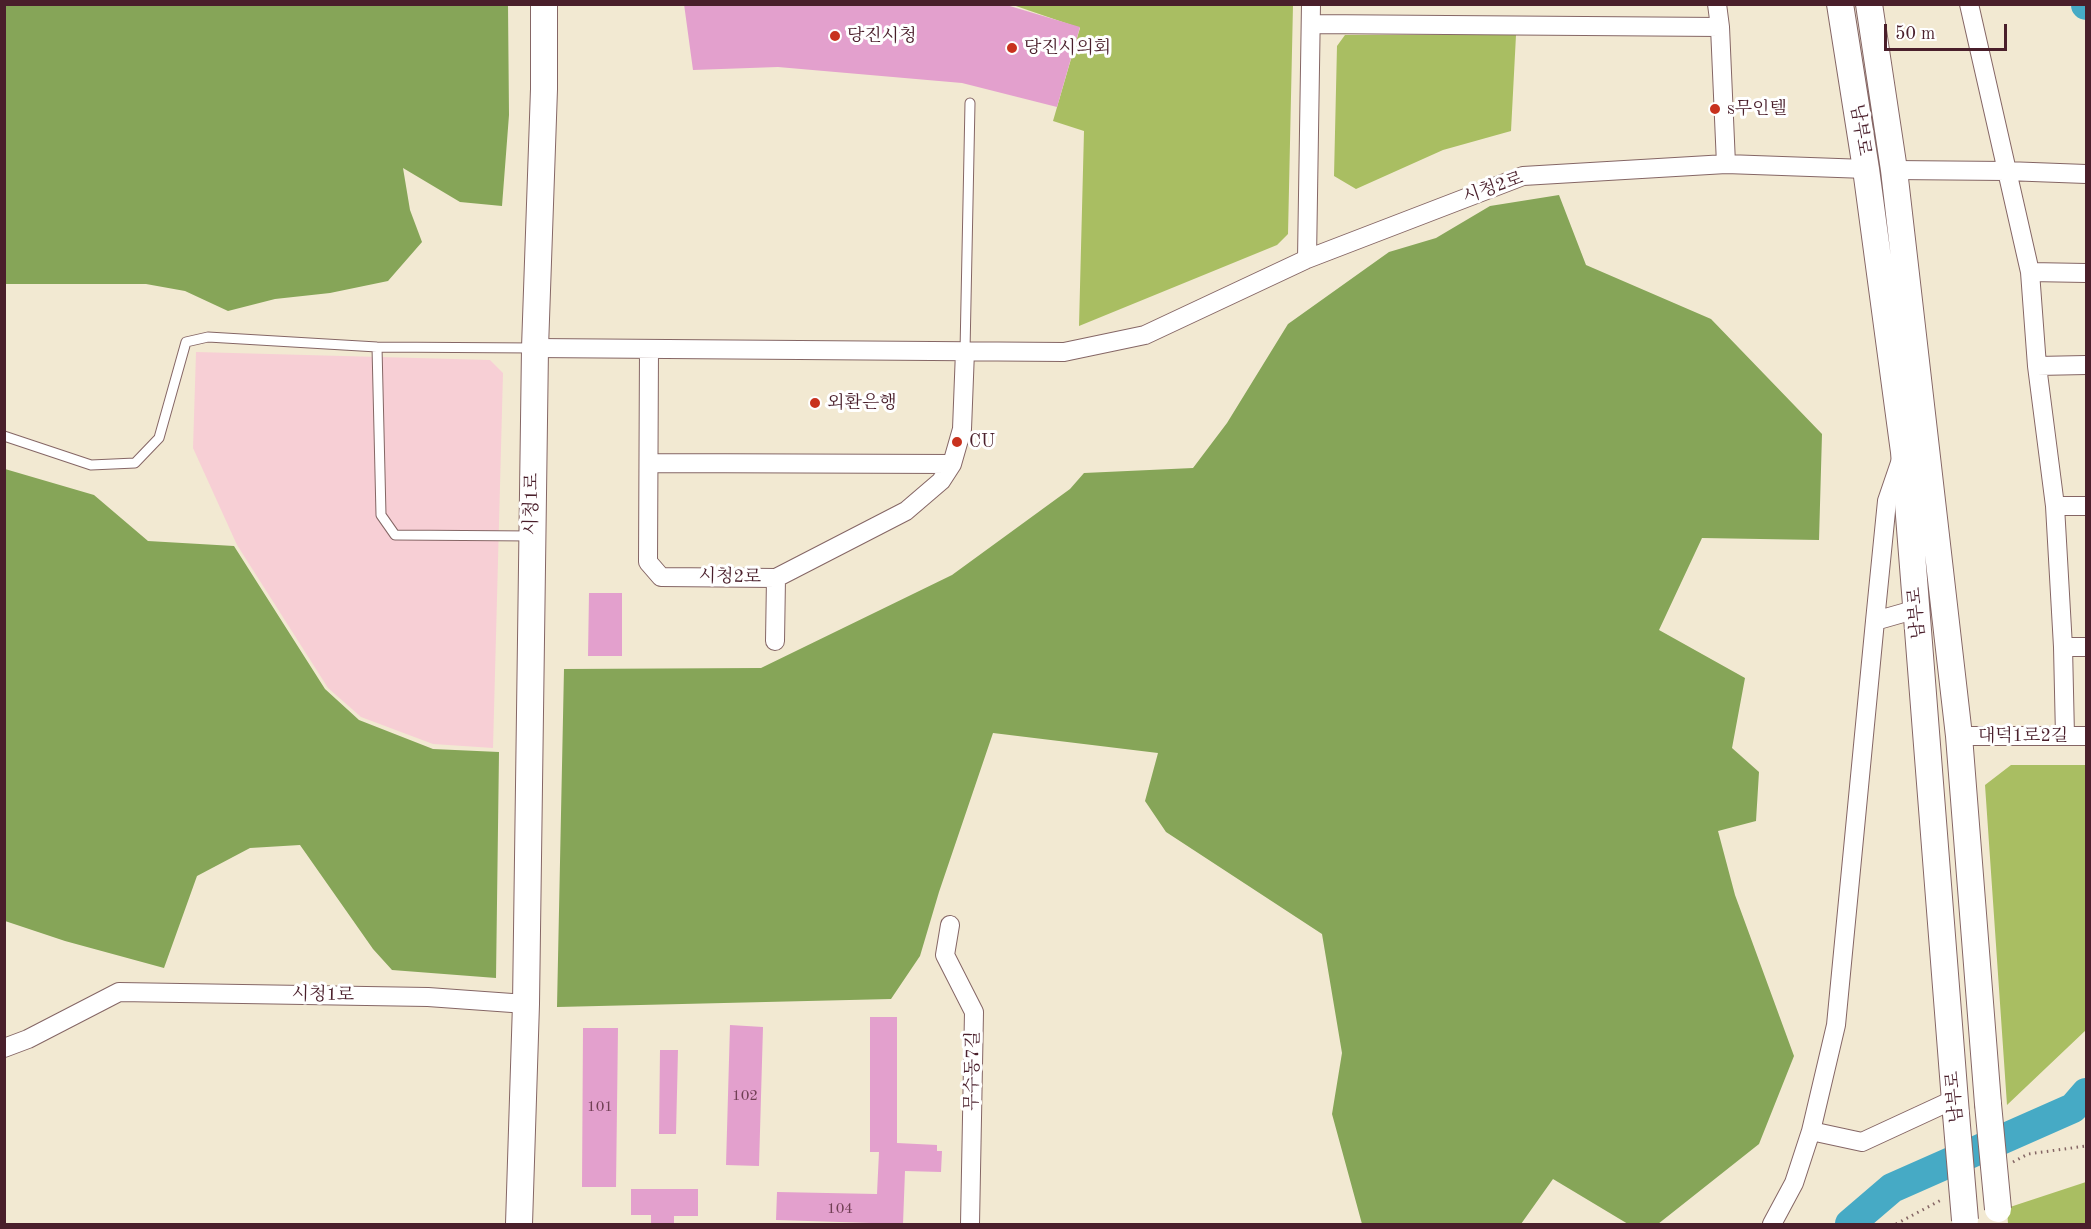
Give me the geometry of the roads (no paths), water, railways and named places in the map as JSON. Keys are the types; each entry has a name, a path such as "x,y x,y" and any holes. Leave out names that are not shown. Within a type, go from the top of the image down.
{"main road":[{"name":"시청1로","path":"519,1224 526,1004 535,348 544,89 544,4"},
{"name":"남부로","path":"1840,4 1866,170 1904,452 1966,1222"},
{"name":"남부로","path":"1869,4 1894,170 1959,736 1999,1217"},
{"path":"1866,170 1894,170"}],"street":[{"path":"1307,259 1311,4"},
{"path":"1717,4 1726,164"},
{"path":"1969,4 2030,272 2037,366 2055,506 2063,647 2065,736"},
{"path":"1311,24 1720,27"},
{"name":"시청2로","path":"535,348 1064,352 1145,335 1307,259 1523,176 1726,164 1866,170"},
{"name":"남부로","path":"1894,170 2086,174"},
{"path":"2030,272 2086,273"},
{"name":"시청2로","path":"649,350 648,562 661,576 777,578 906,511 941,481 952,464 962,429 964,351"},
{"path":"2037,366 2086,365"},
{"path":"1772,1224 1794,1184 1811,1131 1836,1025 1887,501 1904,452"},
{"path":"649,463 952,464"},
{"path":"906,511 921,485 922,468 913,464"},
{"path":"2055,506 2086,506"},
{"path":"775,640 777,578"},
{"path":"1875,621 1917,609"},
{"path":"2063,647 2086,647"},
{"name":"대덕1로2길","path":"1959,736 2086,736"},
{"name":"무수동7길","path":"950,925 945,955 974,1012 970,1224"},
{"name":"시청1로","path":"4,1048 28,1039 119,992 428,997 526,1004"},
{"path":"1811,1131 1862,1142 1955,1106"}],"lane":[{"path":"964,351 970,103"},
{"path":"4,436 91,465 135,463 159,438 186,342 208,337 377,347 535,348"},
{"path":"377,347 381,515 395,535 532,536"}],"waterway":[{"path":"1850,1224 1892,1188 2073,1108 2086,1093"}],"place":[{"name":"당진시청","path":"835,36"},
{"name":"당진시의회","path":"1012,48"},
{"name":"s무인텔","path":"1715,109"},
{"name":"외환은행","path":"815,403"},
{"name":"CU","path":"957,442"}]}
